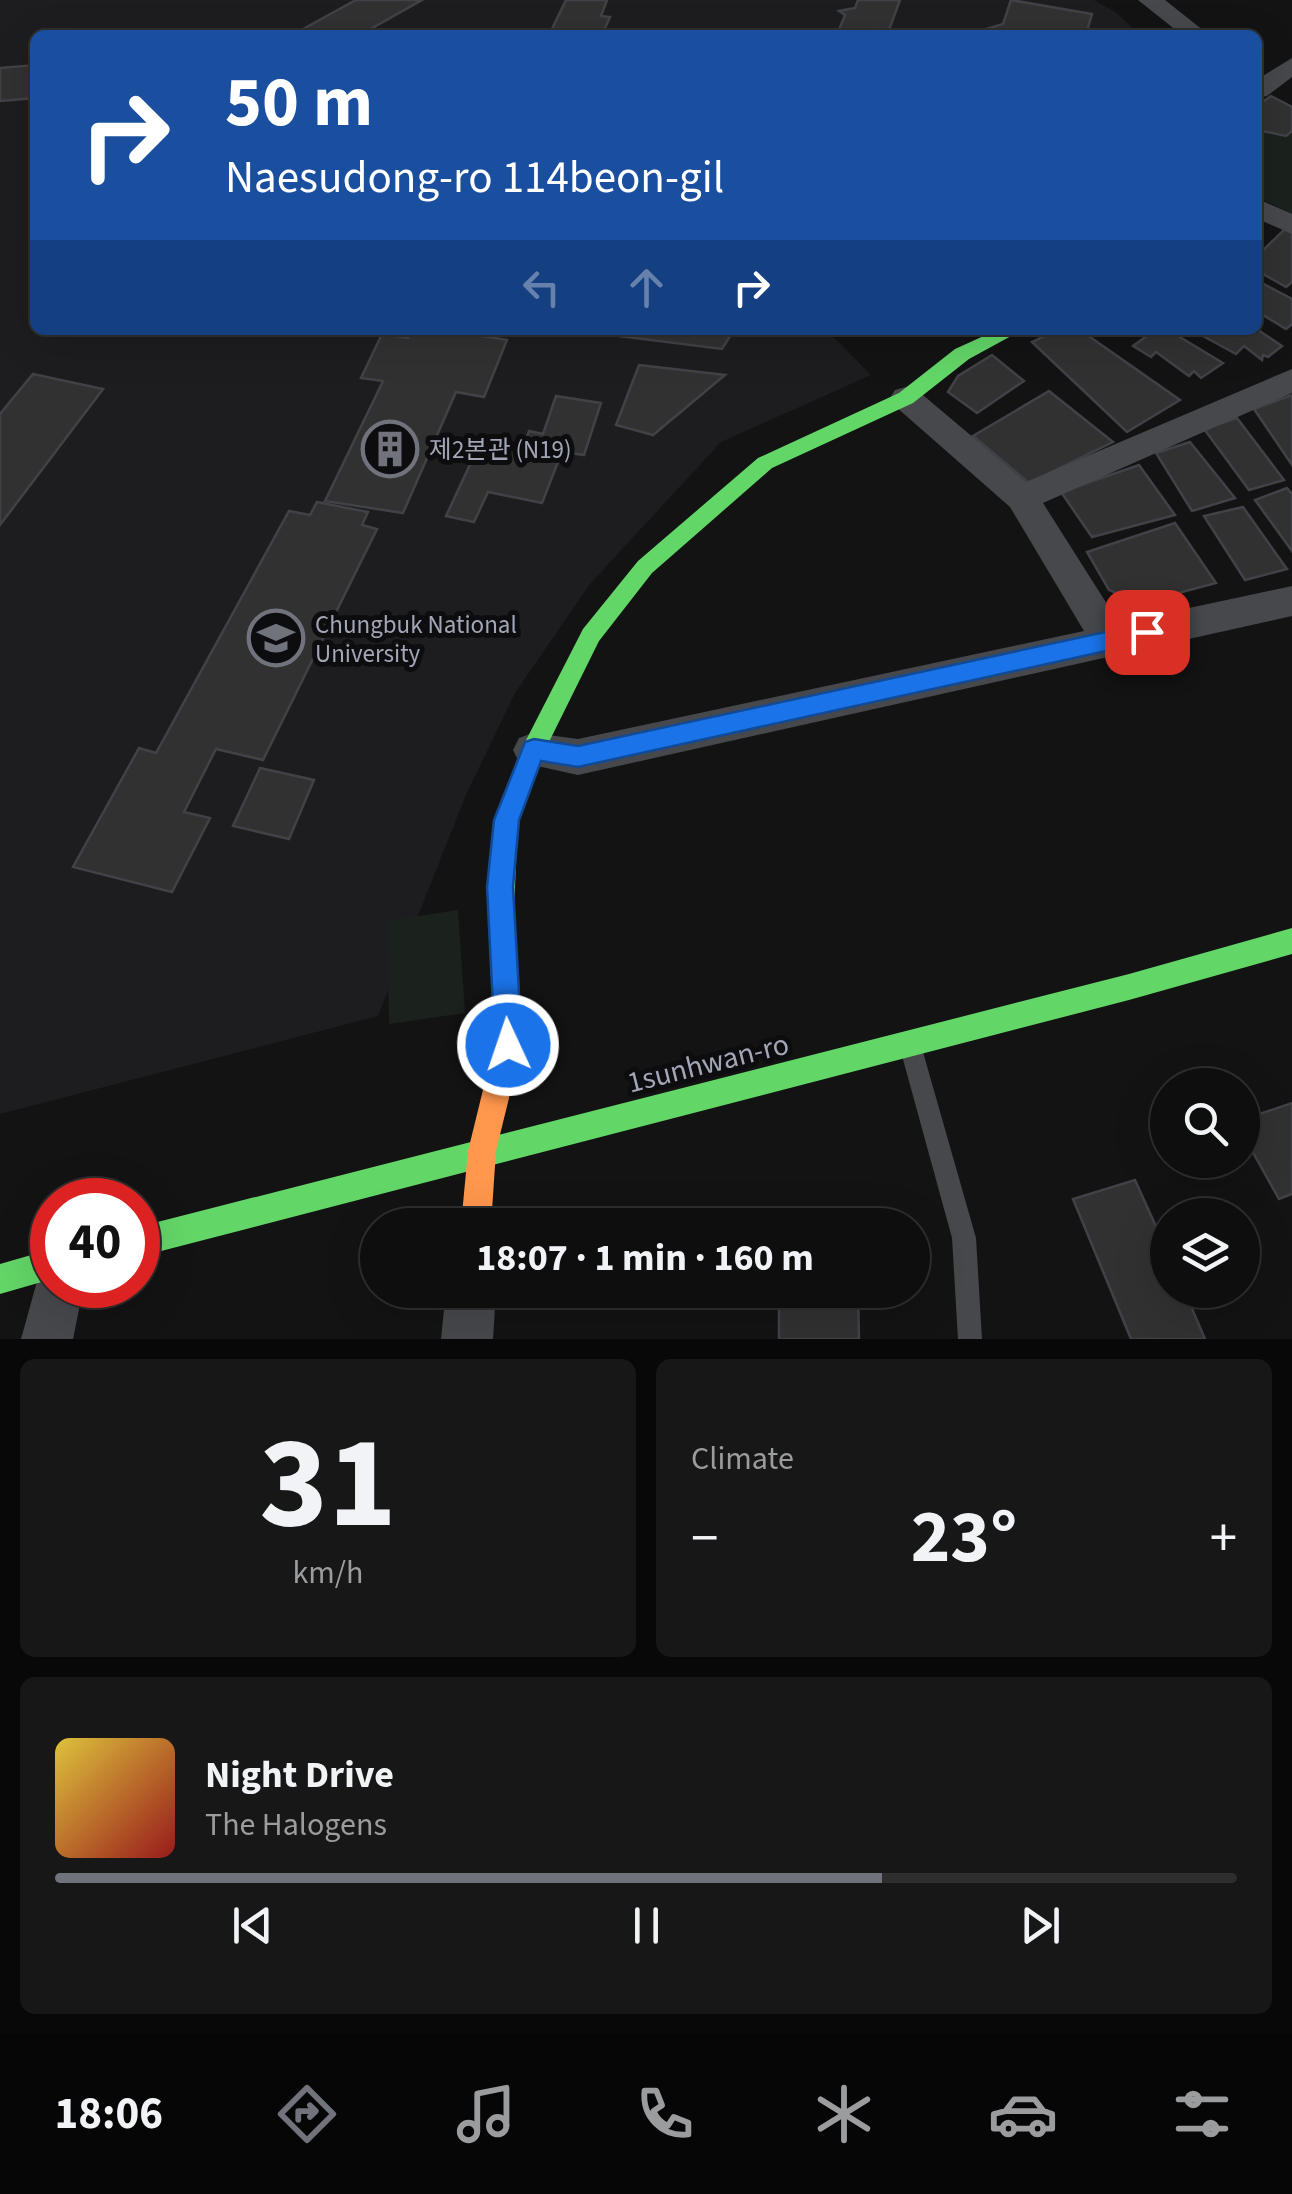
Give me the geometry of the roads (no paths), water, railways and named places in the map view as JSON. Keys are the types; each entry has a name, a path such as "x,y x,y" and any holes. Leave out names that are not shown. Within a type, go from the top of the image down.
{"street":[{"path":"1150,0 1191,30"},
{"path":"1262,84 1292,66"},
{"path":"1262,86 1292,96"},
{"path":"1262,210 1292,225"},
{"path":"477,1208 482,1151 508,1045 500,887 506,820 534,750 591,634 645,567 766,464 906,398 962,354 1003,335"},
{"path":"1022,498 1292,380"},
{"path":"906,398 1022,498 1110,640"},
{"path":"534,750 578,757 1292,601"},
{"name":"1sunhwan-ro","path":"160,1236 1292,941"},
{"path":"0,1279 30,1270"},
{"path":"47,1339 54,1308"},
{"path":"467,1339 470,1308"}],"lane":[{"path":"910,1043 964,1238 970,1339"}],"place":[{"name":"제2본관 (N19)","path":"390,449"},
{"name":"Chungbuk National University","path":"276,638"}]}
